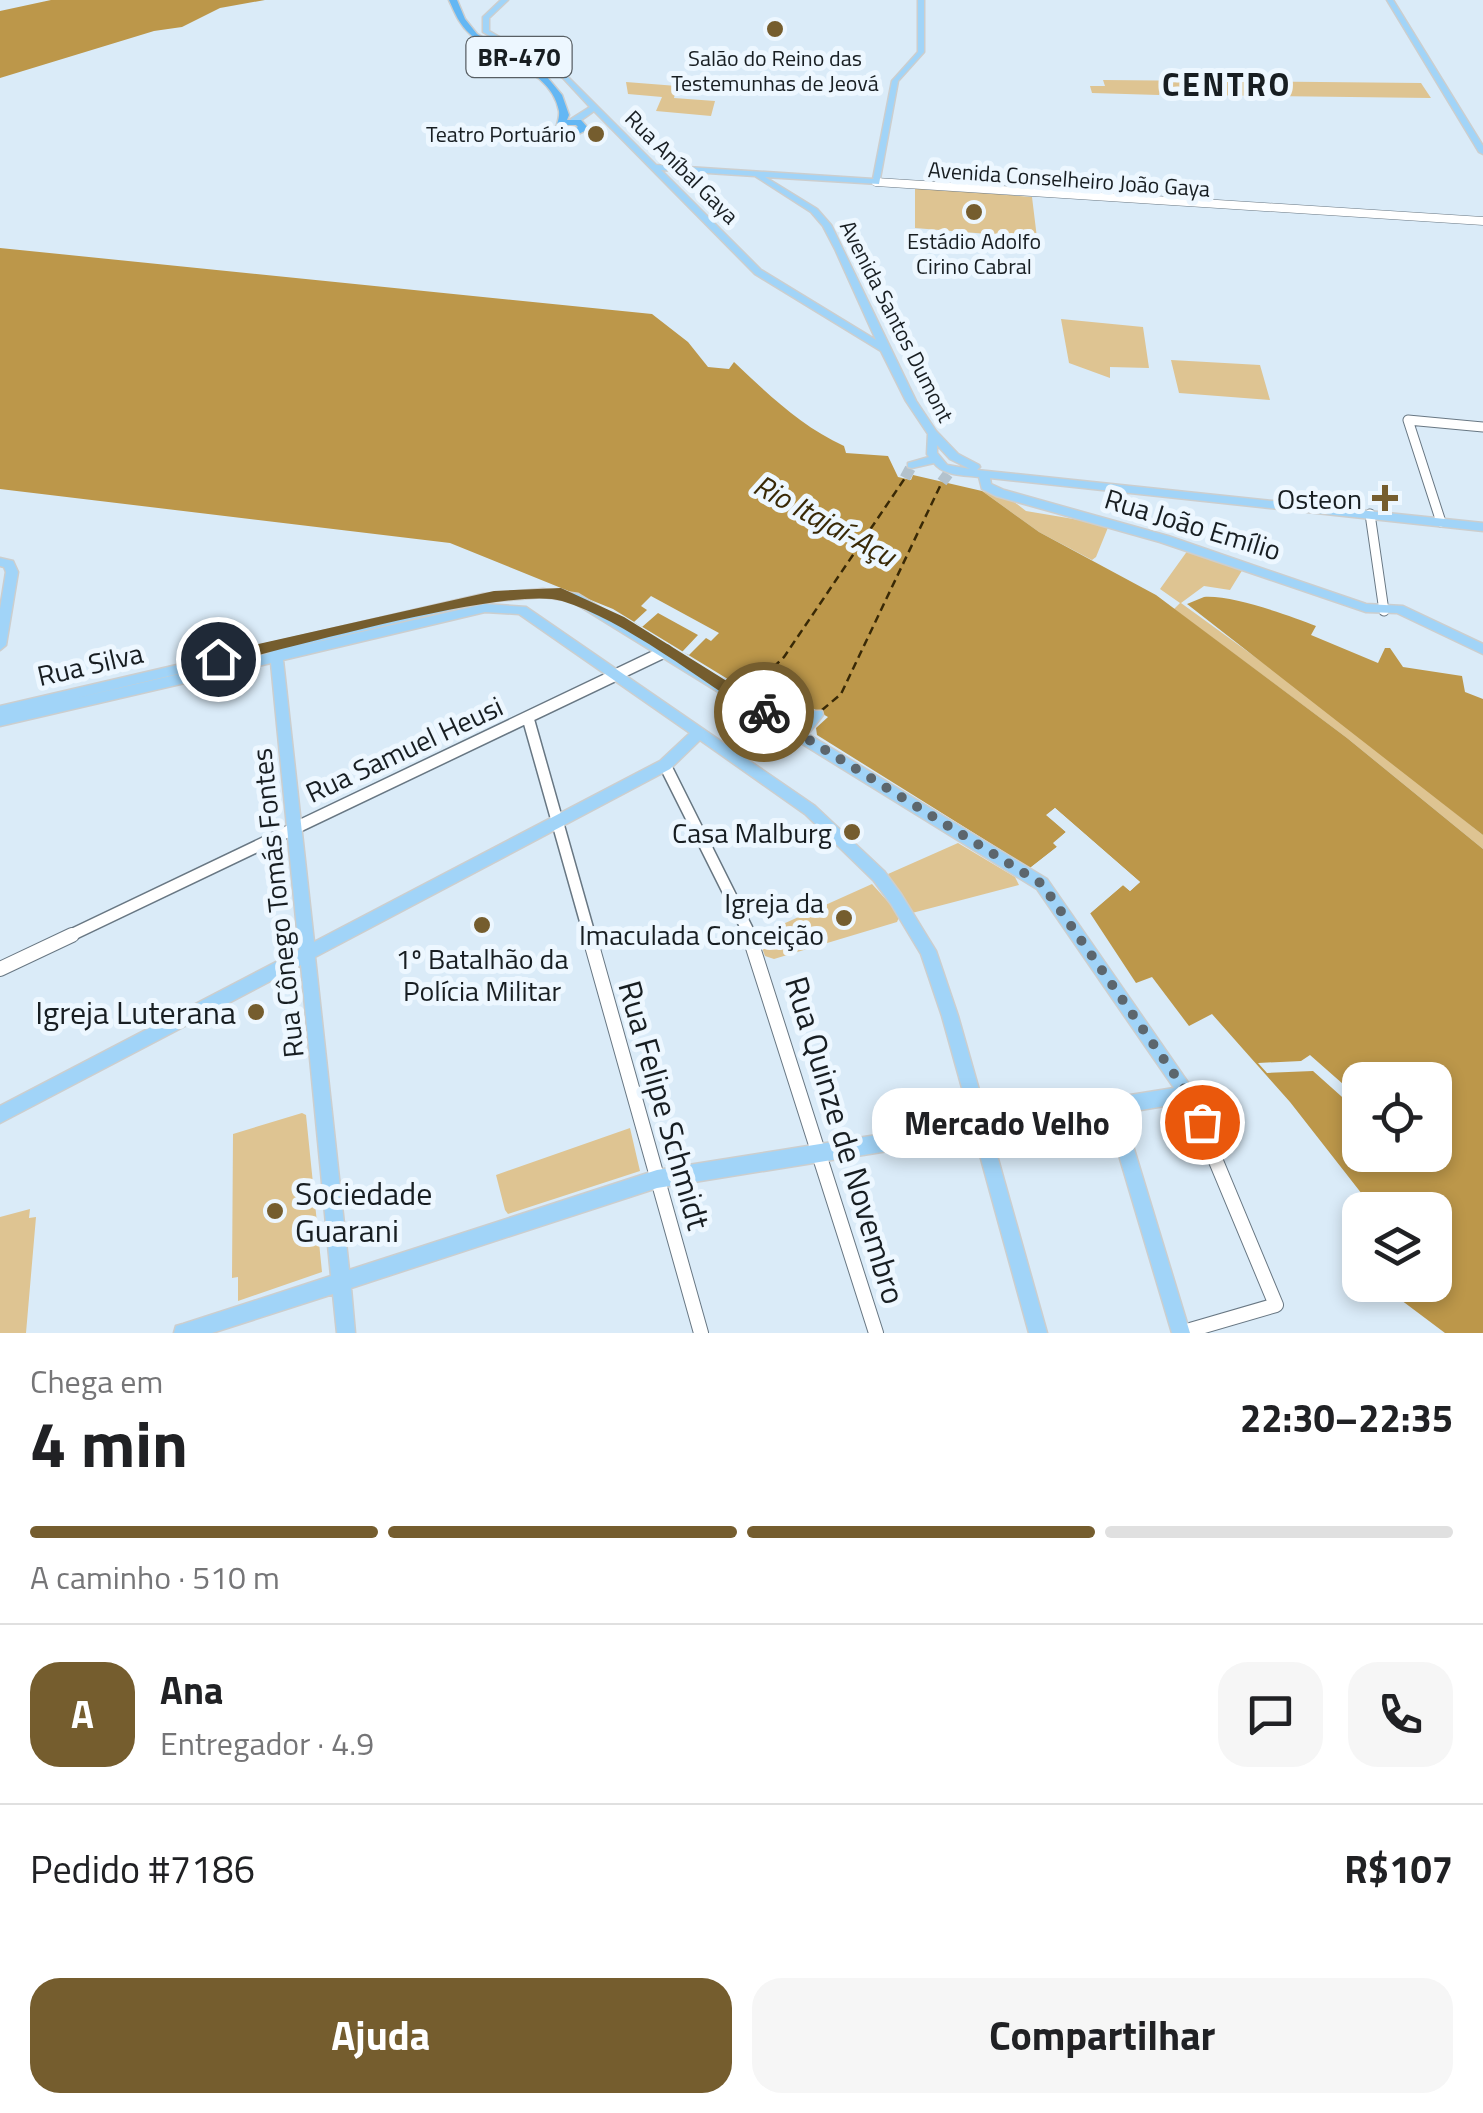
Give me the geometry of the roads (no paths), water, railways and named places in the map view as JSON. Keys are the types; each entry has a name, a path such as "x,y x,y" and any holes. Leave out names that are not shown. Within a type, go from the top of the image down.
{"highway":[{"name":"BR-470","path":"452,0 458,20 470,34 534,70 556,89 568,122"},
{"name":"BR-470","path":"467,0 462,12 474,32 553,78 570,100 568,122"}],"main road":[{"name":"Rua Aníbal Gaya","path":"505,0 486,17 484,30 559,72 758,272 886,350"},
{"path":"876,182 895,81 920,54 922,0"},
{"path":"1390,0 1483,152"},
{"path":"568,122 595,107"},
{"name":"Avenida Conselheiro João Gaya","path":"654,166 876,182"},
{"name":"Avenida Santos Dumont","path":"758,174 826,223 932,436 961,463 1004,474"},
{"path":"852,326 874,322"},
{"path":"932,436 930,450 950,472 1004,474 1483,527"},
{"path":"912,465 936,459"},
{"name":"Rua João Emílio","path":"983,473 986,486 1000,493 1391,610 1483,649"},
{"path":"0,645 5,564"},
{"path":"543,593 529,614 833,830 879,876 910,920 928,952 984,1128 1038,1333"},
{"name":"Rua Silva","path":"0,720 483,598 543,593 582,600 1042,884 1188,1094"},
{"name":"Rua Silva","path":"0,711 485,608 509,606 529,614"},
{"name":"Rua Cônego Tomás Fontes","path":"276,651 346,1333"},
{"path":"742,698 760,680"},
{"path":"799,734 817,714"},
{"path":"0,1114 664,764 699,733"},
{"path":"183,1333 657,1179 1188,1094"},
{"path":"1113,1107 1181,1333"}],"street":[{"name":"Avenida Conselheiro João Gaya","path":"876,182 1483,222"},
{"path":"1440,522 1408,420 1483,427"},
{"path":"1370,514 1391,610"},
{"name":"Rua Samuel Heusi","path":"0,969 666,651"},
{"name":"Rua Felipe Schmidt","path":"528,718 701,1333"},
{"name":"Rua Quinze de Novembro","path":"664,764 700,828 763,964 876,1333"},
{"path":"1181,1333 1276,1305 1188,1094"}],"water":[{"path":"51,0 265,0 220,8 182,27 154,31 0,78 0,11"},
{"name":"Rio Itajaí-Açu","path":"0,248 652,314 688,342 708,367 729,369 734,362 800,419 844,446 846,453 888,456 898,477 911,480 913,475 982,491 1039,532 1156,595 1347,738 1483,849 1483,1333 1445,1333 1404,1302 1452,1302 1452,1192 1360,1192 1345,1172 1452,1172 1452,1062 1342,1062 1342,1168 1290,1102 1212,1014 1189,1026 1152,977 1136,983 1090,913 1123,885 1130,891 1140,882 1055,808 1047,815 1066,832 1054,843 1058,846 1030,868 817,735 816,728 828,717 744,669 731,681 613,609 450,543 0,489"},
{"path":"1204,597 1244,602 1316,626 1311,635 1378,663 1385,648 1390,648 1403,667 1462,676 1465,692 1483,699 1483,835 1187,604"}],"tunnel":[{"path":"905,478 912,465"},
{"path":"942,482 948,474"}],"place":[{"name":"Salão do Reino das Testemunhas de Jeová","path":"775,29"},
{"name":"Teatro Portuário","path":"596,134"},
{"name":"Estádio Adolfo Cirino Cabral","path":"974,212"},
{"name":"Osteon","path":"1385,498"},
{"name":"Casa Malburg","path":"852,832"},
{"name":"Igreja da Imaculada Conceição","path":"844,918"},
{"name":"1º Batalhão da Polícia Militar","path":"482,925"},
{"name":"Igreja Luterana","path":"256,1012"},
{"name":"Mercado Velho","path":"1202,1122"},
{"name":"Sociedade Guarani","path":"275,1211"}],"district":[{"name":"CENTRO","path":"1227,84"}]}
